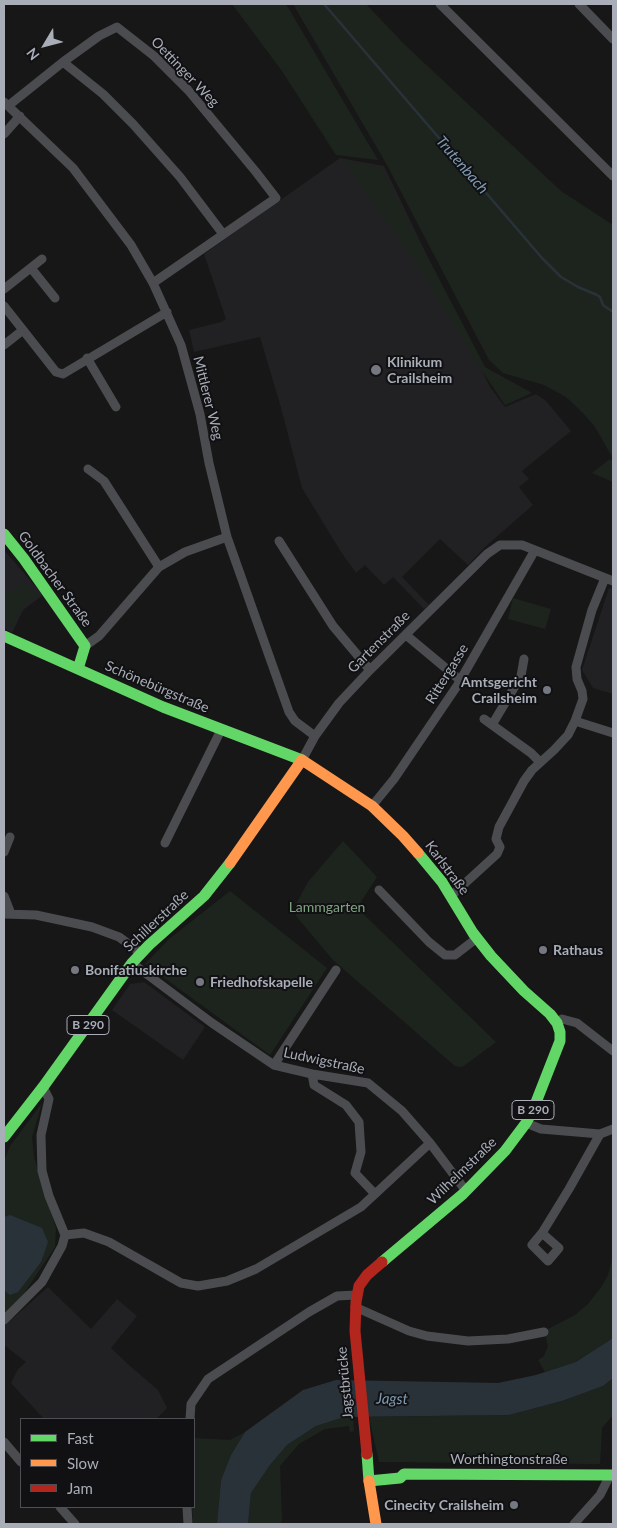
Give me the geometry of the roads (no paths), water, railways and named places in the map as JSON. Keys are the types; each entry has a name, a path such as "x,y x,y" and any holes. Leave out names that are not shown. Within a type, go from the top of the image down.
{"main road":[{"name":"Goldbacher Straße","path":"4,534 24,559 85,646 78,669"},
{"name":"Schönebürgstraße","path":"4,636 123,690 221,730 283,751 302,760"},
{"name":"Karlstraße","path":"302,760 372,806 403,836 451,896 477,938 497,963 553,1018"},
{"name":"Schillerstraße","path":"43,1087 132,963 204,896 220,878 302,760"},
{"name":"Wilhelmstraße","path":"355,1331 356,1295 366,1275 466,1191 505,1151 526,1123 560,1041 560,1032 553,1018"},
{"name":"B 290","path":"4,1138 43,1087"},
{"name":"Jagstbrücke","path":"355,1331 368,1477"},
{"name":"Worthingtonstraße","path":"368,1477 399,1471 404,1474 611,1475"},
{"path":"368,1477 376,1524"}],"street":[{"path":"440,4 613,176"},
{"path":"579,4 613,39"},
{"name":"Oettinger Weg","path":"6,104 99,36 117,27 154,56 188,90 276,198 223,234"},
{"path":"63,62 103,94 133,124 180,177 223,234 153,283"},
{"name":"Mittlerer Weg","path":"6,104 73,168 131,246 153,283 181,345 200,414 209,463 227,538 288,712 295,721 315,736"},
{"path":"4,134 20,116"},
{"path":"4,290 42,259"},
{"path":"31,268 55,298"},
{"path":"4,306 56,372 63,374 166,312"},
{"path":"4,345 23,330"},
{"path":"88,358 116,407"},
{"path":"88,469 104,480 159,567"},
{"path":"85,646 99,636 159,567 185,552 227,538"},
{"path":"279,540 333,626 370,670"},
{"name":"Gartenstraße","path":"302,760 315,736 339,703 487,554 500,545 512,544 536,550"},
{"path":"451,896 497,854 500,847 496,839 499,827 524,780 568,735 583,699 577,679 576,667 592,610 609,579 536,550"},
{"name":"Rittergasse","path":"372,806 394,779 460,680 536,550"},
{"path":"406,635 460,680"},
{"path":"492,725 521,676 524,660"},
{"path":"484,719 531,753 540,762"},
{"path":"575,721 613,732"},
{"path":"165,843 221,730"},
{"path":"4,852 10,837"},
{"path":"379,890 429,942 445,955 455,955 477,938"},
{"path":"4,896 8,914 36,915 92,927 119,937 141,953"},
{"name":"Ludwigstraße","path":"132,963 212,1023 274,1065 312,1074 368,1083 402,1112 430,1143 466,1191"},
{"path":"274,1065 336,970"},
{"path":"553,1018 577,1023 613,1052"},
{"path":"312,1074 314,1085 346,1105 359,1122 361,1152 355,1173 375,1194"},
{"path":"4,1320 42,1282 62,1246 65,1235 49,1196 42,1171 41,1135 49,1098 43,1087"},
{"path":"526,1123 541,1129 600,1134 613,1129"},
{"path":"542,1233 585,1163 600,1134"},
{"path":"65,1235 84,1232 110,1242 181,1283 198,1286 227,1281 256,1269 361,1207 430,1143"},
{"path":"190,1418 191,1404 208,1379 309,1312 337,1296 356,1295"},
{"path":"355,1307 391,1324 427,1336 468,1341 494,1340 544,1332"},
{"path":"4,1442 20,1461"},
{"path":"574,1524 600,1495 611,1475"},
{"path":"61,1508 75,1524"},
{"path":"186,1508 188,1524"}],"water":[{"path":"10,1215 42,1228 48,1242 41,1262 18,1292 10,1295 4,1290 4,1217"},
{"name":"Jagst","path":"613,1338 613,1378 603,1386 562,1401 509,1415 344,1417 316,1426 287,1445 270,1465 251,1493 248,1524 217,1524 221,1480 231,1455 245,1432 303,1390 336,1380 498,1383 536,1375 576,1362"}],"waterway":[{"name":"Trutenbach","path":"324,4 542,258 561,277 600,297 603,305 613,312"}],"place":[{"name":"Klinikum Crailsheim","path":"376,370"},
{"name":"Amtsgericht Crailsheim","path":"547,690"},
{"name":"Rathaus","path":"543,950"},
{"name":"Bonifatiuskirche","path":"75,970"},
{"name":"Friedhofskapelle","path":"200,982"},
{"name":"Cinecity Crailsheim","path":"514,1505"}],"park label":[{"name":"Lammgarten","path":"327,907"}]}
